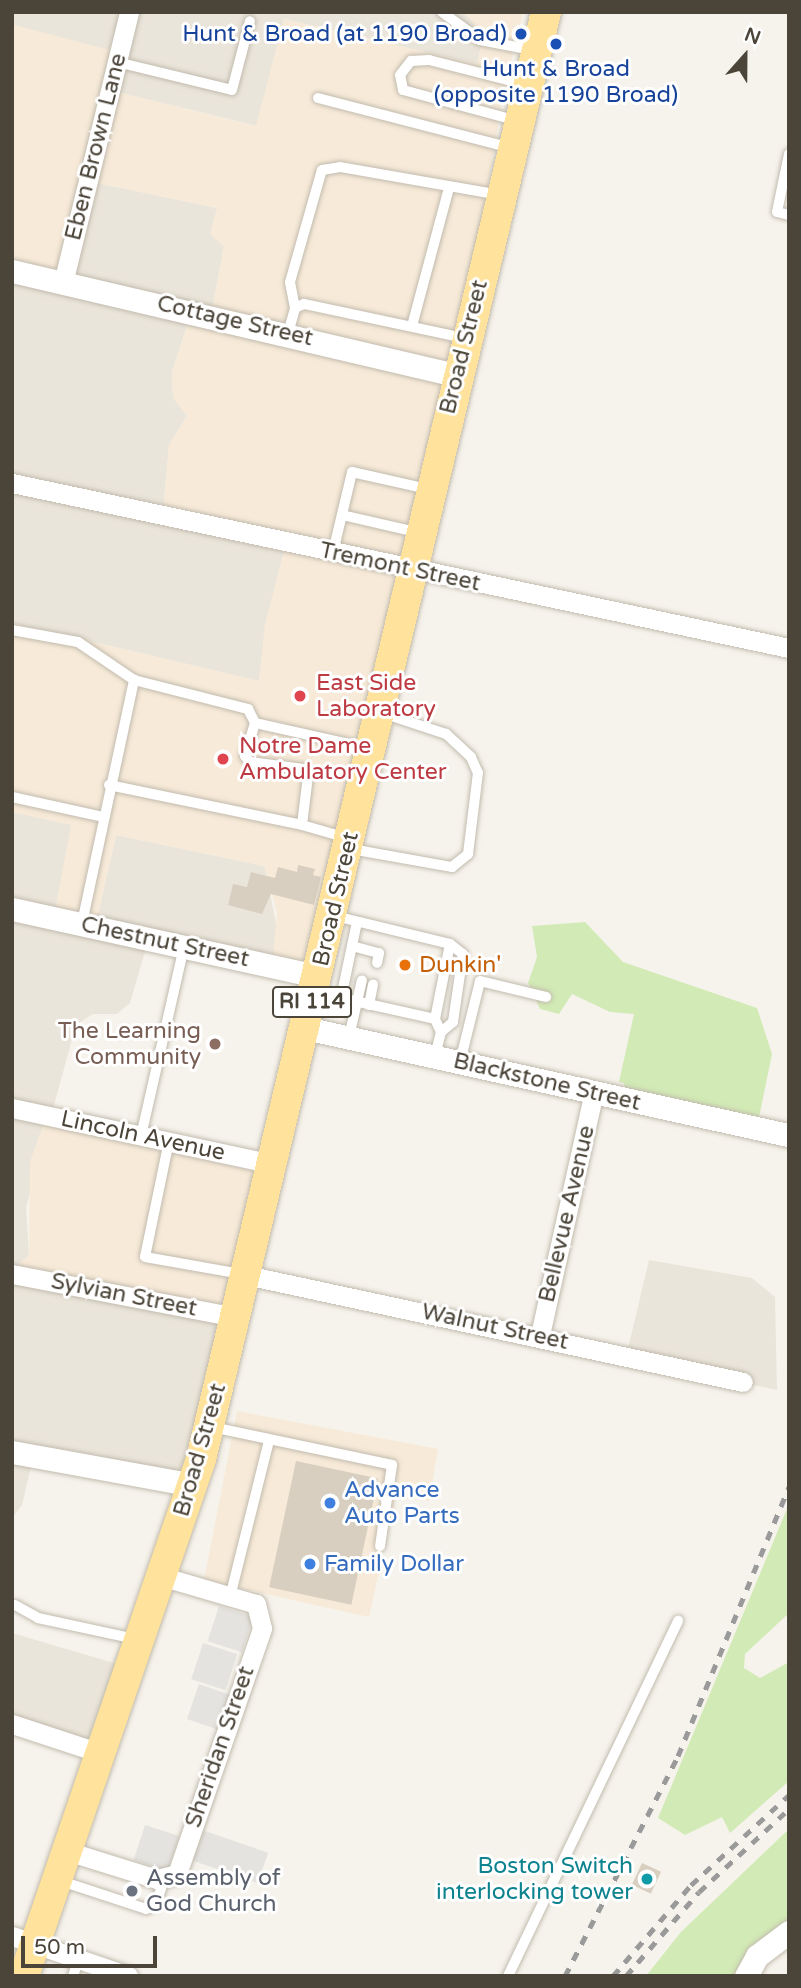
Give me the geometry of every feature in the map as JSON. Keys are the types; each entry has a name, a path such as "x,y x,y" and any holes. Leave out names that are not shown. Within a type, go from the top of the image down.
{"main road":[{"name":"Broad Street","path":"24,1976 24,1940 57,1879 193,1485 305,1028 325,988 345,918 349,844 457,374 545,12"}],"street":[{"name":"Eben Brown Lane","path":"63,282 129,12"},
{"name":"Cottage Street","path":"12,271 457,374"},
{"name":"Tremont Street","path":"12,483 789,648"},
{"name":"Chestnut Street","path":"12,909 184,946 325,988"},
{"name":"Blackstone Street","path":"305,1028 789,1135"},
{"name":"Bellevue Avenue","path":"540,1335 594,1092"},
{"name":"Lincoln Avenue","path":"12,1108 273,1164"},
{"name":"Sylvian Street","path":"12,1274 235,1317"},
{"name":"Walnut Street","path":"246,1275 540,1335 743,1382"},
{"path":"12,1452 193,1485"},
{"name":"Sheridan Street","path":"161,1576 256,1604 262,1628 177,1874 164,1879"},
{"path":"12,1724 100,1753"},
{"path":"66,1851 164,1879"},
{"path":"746,1976 757,1956 789,1932"},
{"path":"24,1940 76,1967 123,1975"}],"lane":[{"path":"442,12 480,40 536,50"},
{"path":"117,62 232,90 250,21"},
{"path":"516,134 403,90 400,75 411,61 429,60 528,85"},
{"path":"318,97 516,134"},
{"path":"789,154 778,212 789,215"},
{"path":"288,333 295,309 290,282 322,170 340,167 501,195"},
{"path":"412,326 449,188"},
{"path":"295,309 304,304 466,338"},
{"path":"332,552 352,472 430,490"},
{"path":"342,515 420,533"},
{"path":"12,630 78,642 134,680 248,709 255,723 245,756 250,762 304,769 308,776 302,825"},
{"path":"82,924 109,785 134,680"},
{"path":"109,785 302,825 349,844 452,867 468,854 478,773 471,757 446,734 379,712"},
{"path":"255,723 370,749"},
{"path":"12,797 103,817"},
{"path":"377,963 379,953 367,955 352,946 345,918 450,944 463,954 453,1022 440,1032"},
{"path":"435,1057 440,1032 435,1019 450,944"},
{"path":"141,1136 184,946"},
{"path":"352,946 325,988 357,1002 435,1019"},
{"path":"349,1038 362,979"},
{"path":"460,1062 480,981 546,997"},
{"path":"369,1005 373,984"},
{"path":"169,1141 145,1257 246,1275"},
{"path":"208,1427 392,1465 380,1546"},
{"path":"230,1597 269,1441"},
{"path":"15,1605 38,1618 139,1639"},
{"path":"508,1976 678,1621"},
{"path":"57,1879 146,1909 156,1904 164,1879"}],"shaded area":[{"path":"12,12 463,12 484,33 477,64 284,19 257,126 101,88 14,25 12,33"},
{"path":"463,12 523,12 503,95 456,381 315,979 272,969 277,912 264,866 116,835 94,931 53,922 71,825 12,812 12,623 259,681 265,624 284,552 162,524 169,445 187,416 173,397 172,373 188,323 209,325 224,247 210,234 217,208 93,182 63,290 12,282 14,25 110,50 101,88 256,126 284,19 477,64 484,33"},
{"path":"93,182 217,208 224,247 209,326 188,323 172,372 173,397 187,416 169,445 162,524 284,551 266,624 259,681 12,623 12,283"},
{"path":"12,812 72,824 53,922 94,931 116,835 265,866 278,935 272,969 147,945 130,1003 117,1014 93,1014 76,1025 26,1207 29,1255 12,1270"},
{"path":"44,1123 267,1174 233,1320 12,1270 29,1255 30,1162"},
{"path":"649,1260 752,1278 775,1297 777,1390 626,1357"},
{"path":"12,1280 233,1320 191,1493 31,1466 22,1505 12,1518"},
{"path":"237,1411 438,1449 429,1501 396,1495 369,1617 204,1580"},
{"path":"219,1606 253,1617 242,1652 208,1641"},
{"path":"12,1633 131,1668 102,1756 12,1731"},
{"path":"203,1643 237,1654 225,1690 191,1679"},
{"path":"199,1684 233,1696 221,1731 187,1719"},
{"path":"145,1825 179,1836 168,1871 134,1860"},
{"path":"202,1830 268,1853 258,1883 192,1860"}],"green space":[{"path":"585,922 623,962 757,1008 772,1054 756,1132 626,1104 624,1083 619,1082 634,1014 610,1012 572,994 559,1014 540,1009 528,983 537,957 532,926"},
{"path":"789,1504 789,1613 745,1654 744,1668 760,1678 789,1662 789,1781 730,1833 722,1817 685,1835 658,1818"},
{"path":"789,1829 789,1940 756,1976 646,1976 681,1932"}],"building":[{"path":"298,865 315,869 313,875 321,877 314,905 271,894 262,914 228,905 233,884 247,887 251,872 275,878 278,867 297,872"},
{"path":"296,1461 378,1478 351,1605 269,1587"},
{"name":"Boston Switch interlocking tower","path":"642,1863 661,1872 651,1894 632,1885"}],"railway":[{"path":"565,1976 678,1756 789,1487"},
{"path":"613,1976 691,1885 789,1795"},
{"path":"626,1976 699,1892 789,1809"}],"place":[{"name":"Hunt & Broad (at 1190 Broad)","path":"521,34"},
{"name":"Hunt & Broad (opposite 1190 Broad)","path":"556,44"},
{"name":"East Side Laboratory","path":"300,696"},
{"name":"Notre Dame Ambulatory Center","path":"223,759"},
{"name":"Dunkin'","path":"405,965"},
{"name":"The Learning Community","path":"215,1044"},
{"name":"Advance Auto Parts","path":"330,1503"},
{"name":"Family Dollar","path":"310,1564"},
{"name":"Boston Switch interlocking tower","path":"647,1879"},
{"name":"Assembly of God Church","path":"132,1891"}]}
